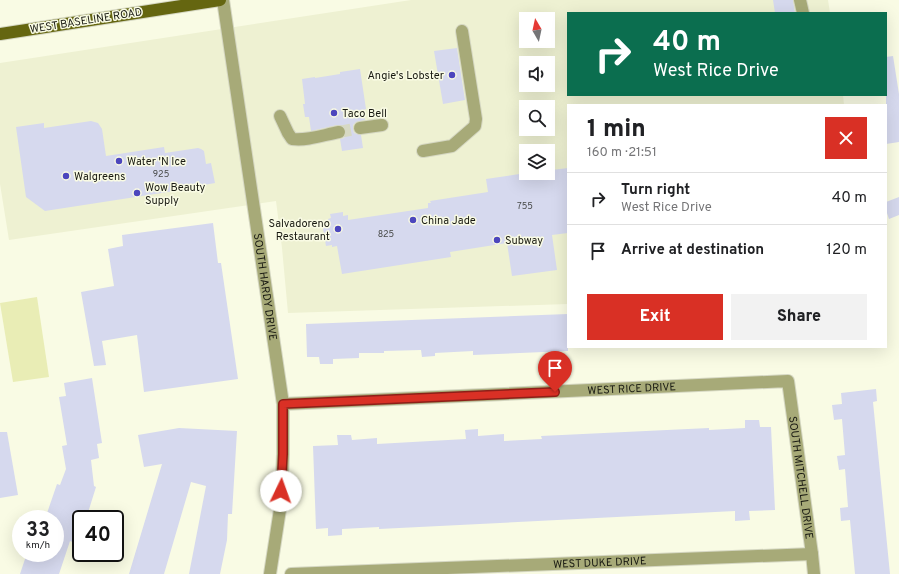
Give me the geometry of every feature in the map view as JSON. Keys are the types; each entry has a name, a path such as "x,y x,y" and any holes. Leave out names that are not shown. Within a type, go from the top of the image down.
{"main road":[{"name":"WEST BASELINE ROAD","path":"0,34 220,0"}],"street":[{"name":"SOUTH HARDY DRIVE","path":"223,0 283,404 281,504 270,574"},
{"path":"800,0 803,12"},
{"path":"422,152 452,146 475,126 476,119 462,31"},
{"path":"280,116 292,138 302,140 339,132"},
{"path":"360,128 382,125"},
{"name":"WEST RICE DRIVE","path":"283,404 788,382"},
{"name":"SOUTH MITCHELL DRIVE","path":"788,382 814,574"},
{"name":"WEST DUKE DRIVE","path":"291,574 526,569 812,554"}],"shaded area":[{"path":"411,0 828,0 830,12 567,12 567,96 843,96 844,104 567,104 567,304 288,313 276,201 9,240 0,184 0,63"}],"green space":[{"path":"37,297 49,377 13,382 0,303"}],"building":[{"path":"773,0 793,0 795,12 775,12"},
{"name":"Angie's Lobster","path":"457,48 465,100 443,104 434,51"},
{"path":"893,56 899,94 899,142 887,144 886,96 887,57"},
{"name":"Taco Bell","path":"360,69 366,109 363,110 365,120 356,122 353,125 353,129 354,133 361,135 363,148 342,151 340,139 344,138 346,134 344,127 337,125 311,131 309,117 305,117 302,79 340,74 340,72"},
{"name":"Walgreens","path":"91,121 98,123 102,129 106,156 164,147 165,153 198,148 204,151 206,164 211,163 215,183 181,190 45,211 26,197 16,127 44,123 44,128"},
{"path":"567,168 567,233 552,235 557,270 512,276 507,243 450,252 451,257 342,274 337,246 326,246 322,223 328,222 328,219 331,218 330,214 343,212 343,216 348,215 348,220 428,208 428,203 431,203 430,201 488,192 486,179 519,174 519,180 555,180 555,170"},
{"path":"899,197 899,215 889,219 887,213 887,202"},
{"path":"213,223 218,263 221,263 238,379 144,392 137,335 102,341 106,365 94,366 81,292 114,286 108,249 123,246 122,235"},
{"path":"567,314 568,351 473,355 473,351 435,353 435,356 422,357 421,350 384,351 384,353 359,353 359,358 333,359 333,364 320,364 319,357 307,357 306,324"},
{"path":"92,378 102,443 97,444 99,458 91,460 94,486 96,487 89,510 72,510 72,542 70,541 64,559 64,510 48,510 57,484 60,485 66,469 62,446 67,445 59,397 66,396 64,383"},
{"path":"876,389 877,401 873,402 890,574 855,574 850,520 841,521 840,508 848,507 845,469 839,470 837,456 845,455 842,419 834,420 832,405 842,404 841,393"},
{"path":"745,420 759,420 760,427 771,427 775,510 749,511 750,520 735,521 735,511 379,529 379,527 342,529 342,535 328,536 328,528 316,529 313,446 338,445 337,435 351,435 352,440 377,438 377,444 466,439 465,430 478,429 478,436 504,434 504,441 542,439 541,436 709,428 709,430 745,428"},
{"path":"179,428 237,431 232,514 228,514 227,540 220,574 189,574 206,486 191,482 164,574 129,574 162,464 144,467 138,435"},
{"path":"0,432 7,432 18,495 0,498"},
{"path":"24,562 63,562 59,574 20,574"}],"tunnel":[{"path":"339,132 360,128"}],"place":[{"name":"Angie's Lobster","path":"452,75"},
{"name":"Taco Bell","path":"334,113"},
{"name":"Water 'N Ice","path":"119,161"},
{"name":"Walgreens","path":"66,176"},
{"name":"Wow Beauty Supply","path":"137,193"},
{"name":"China Jade","path":"413,220"},
{"name":"Salvadoreno Restaurant","path":"338,229"},
{"name":"Subway","path":"497,240"}],"route":[{"path":"281,491 283,404 555,392"}]}
